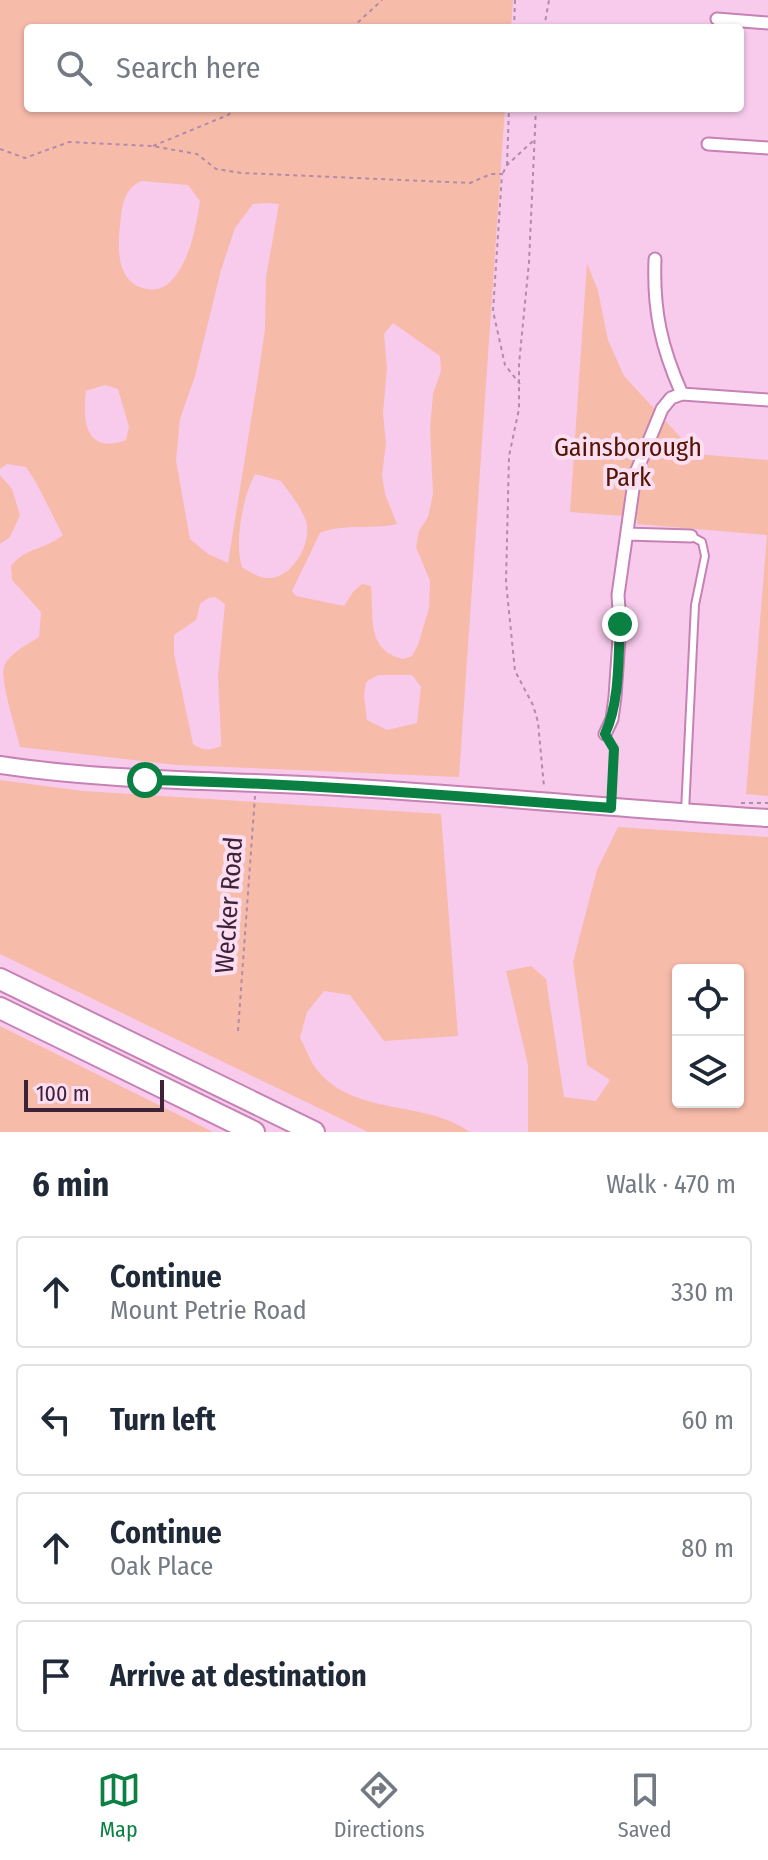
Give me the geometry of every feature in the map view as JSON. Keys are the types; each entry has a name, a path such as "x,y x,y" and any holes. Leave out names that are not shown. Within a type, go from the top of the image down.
{"highway":[{"path":"0,979 314,1132"},
{"path":"0,1008 254,1132"}],"street":[{"path":"717,19 768,23"},
{"path":"708,144 768,148"},
{"path":"655,259 654,282 662,343 682,394"},
{"path":"605,734 612,719 615,697 620,624 618,595 632,490 662,409 671,398 682,394 768,400"},
{"path":"627,534 691,536"},
{"path":"0,765 63,774 145,780 256,782 768,818"}],"lane":[{"path":"685,813 695,605 705,556 702,542 691,536"}],"path":[{"path":"356,24 382,0"},
{"path":"514,24 515,0"},
{"path":"545,24 549,0"},
{"path":"152,146 232,112"},
{"path":"507,165 509,112"},
{"path":"536,112 520,384 517,422 509,456 506,582 515,671 533,705 538,722 546,803"},
{"path":"520,384 505,365 493,311 502,174 507,165 535,140"},
{"path":"0,149 25,158 69,142 152,146 197,154 216,169 242,173 470,183 491,174 502,174"},
{"path":"605,734 614,749 611,808"},
{"name":"Wecker Road","path":"238,1031 256,782"}],"green space":[{"path":"0,0 513,0 511,24 24,24 24,112 505,112 459,777 177,765 20,747 6,694 4,666 15,653 39,637 41,612 12,580 11,566 23,555 63,535 26,467 7,464 0,469","holes":["141,181 188,185 200,201 194,233 183,265 170,282 156,289 147,289 128,279 120,260 123,205 129,191","253,204 279,204 266,277 265,329 228,563 208,554 190,539 176,460 180,419 195,376 221,270 235,228","393,323 440,356 441,371 433,394 430,429 433,494 416,547 430,581 429,608 418,645 412,656 403,659 391,655 377,640 371,586 362,584 344,606 296,596 292,591 320,533 339,528 397,524 385,494 382,475 386,443 383,413 387,368 384,334","105,385 118,389 129,427 126,440 102,443 95,439 86,424 86,391","255,474 281,481 307,525 303,550 293,566 271,578 263,578 242,567 240,557 241,520","215,597 225,604 218,677 221,746 203,749 193,744 174,654 174,635 196,620 200,604","378,675 412,675 421,687 417,723 387,730 367,720 366,682"]},
{"name":"Gainsborough Park","path":"587,263 598,291 608,340 624,376 696,454 768,460 768,796 746,794 767,535 637,524 637,517 570,512"},
{"path":"0,475 12,489 20,515 10,537 0,544"},
{"path":"0,780 83,791 441,814 458,1036 384,1041 350,995 324,991 307,1012 300,1038 315,1067 333,1085 351,1095 432,1115 470,1132 368,1132 0,954"},
{"path":"618,827 768,837 768,1132 528,1132 528,1065 506,971 531,966 546,979 564,1097 596,1101 610,1080 587,1065 573,962 597,870"},
{"path":"0,1026 213,1132 0,1132"}],"route":[{"path":"145,780 379,789 611,808 614,749 605,734 612,719 620,624"}]}
